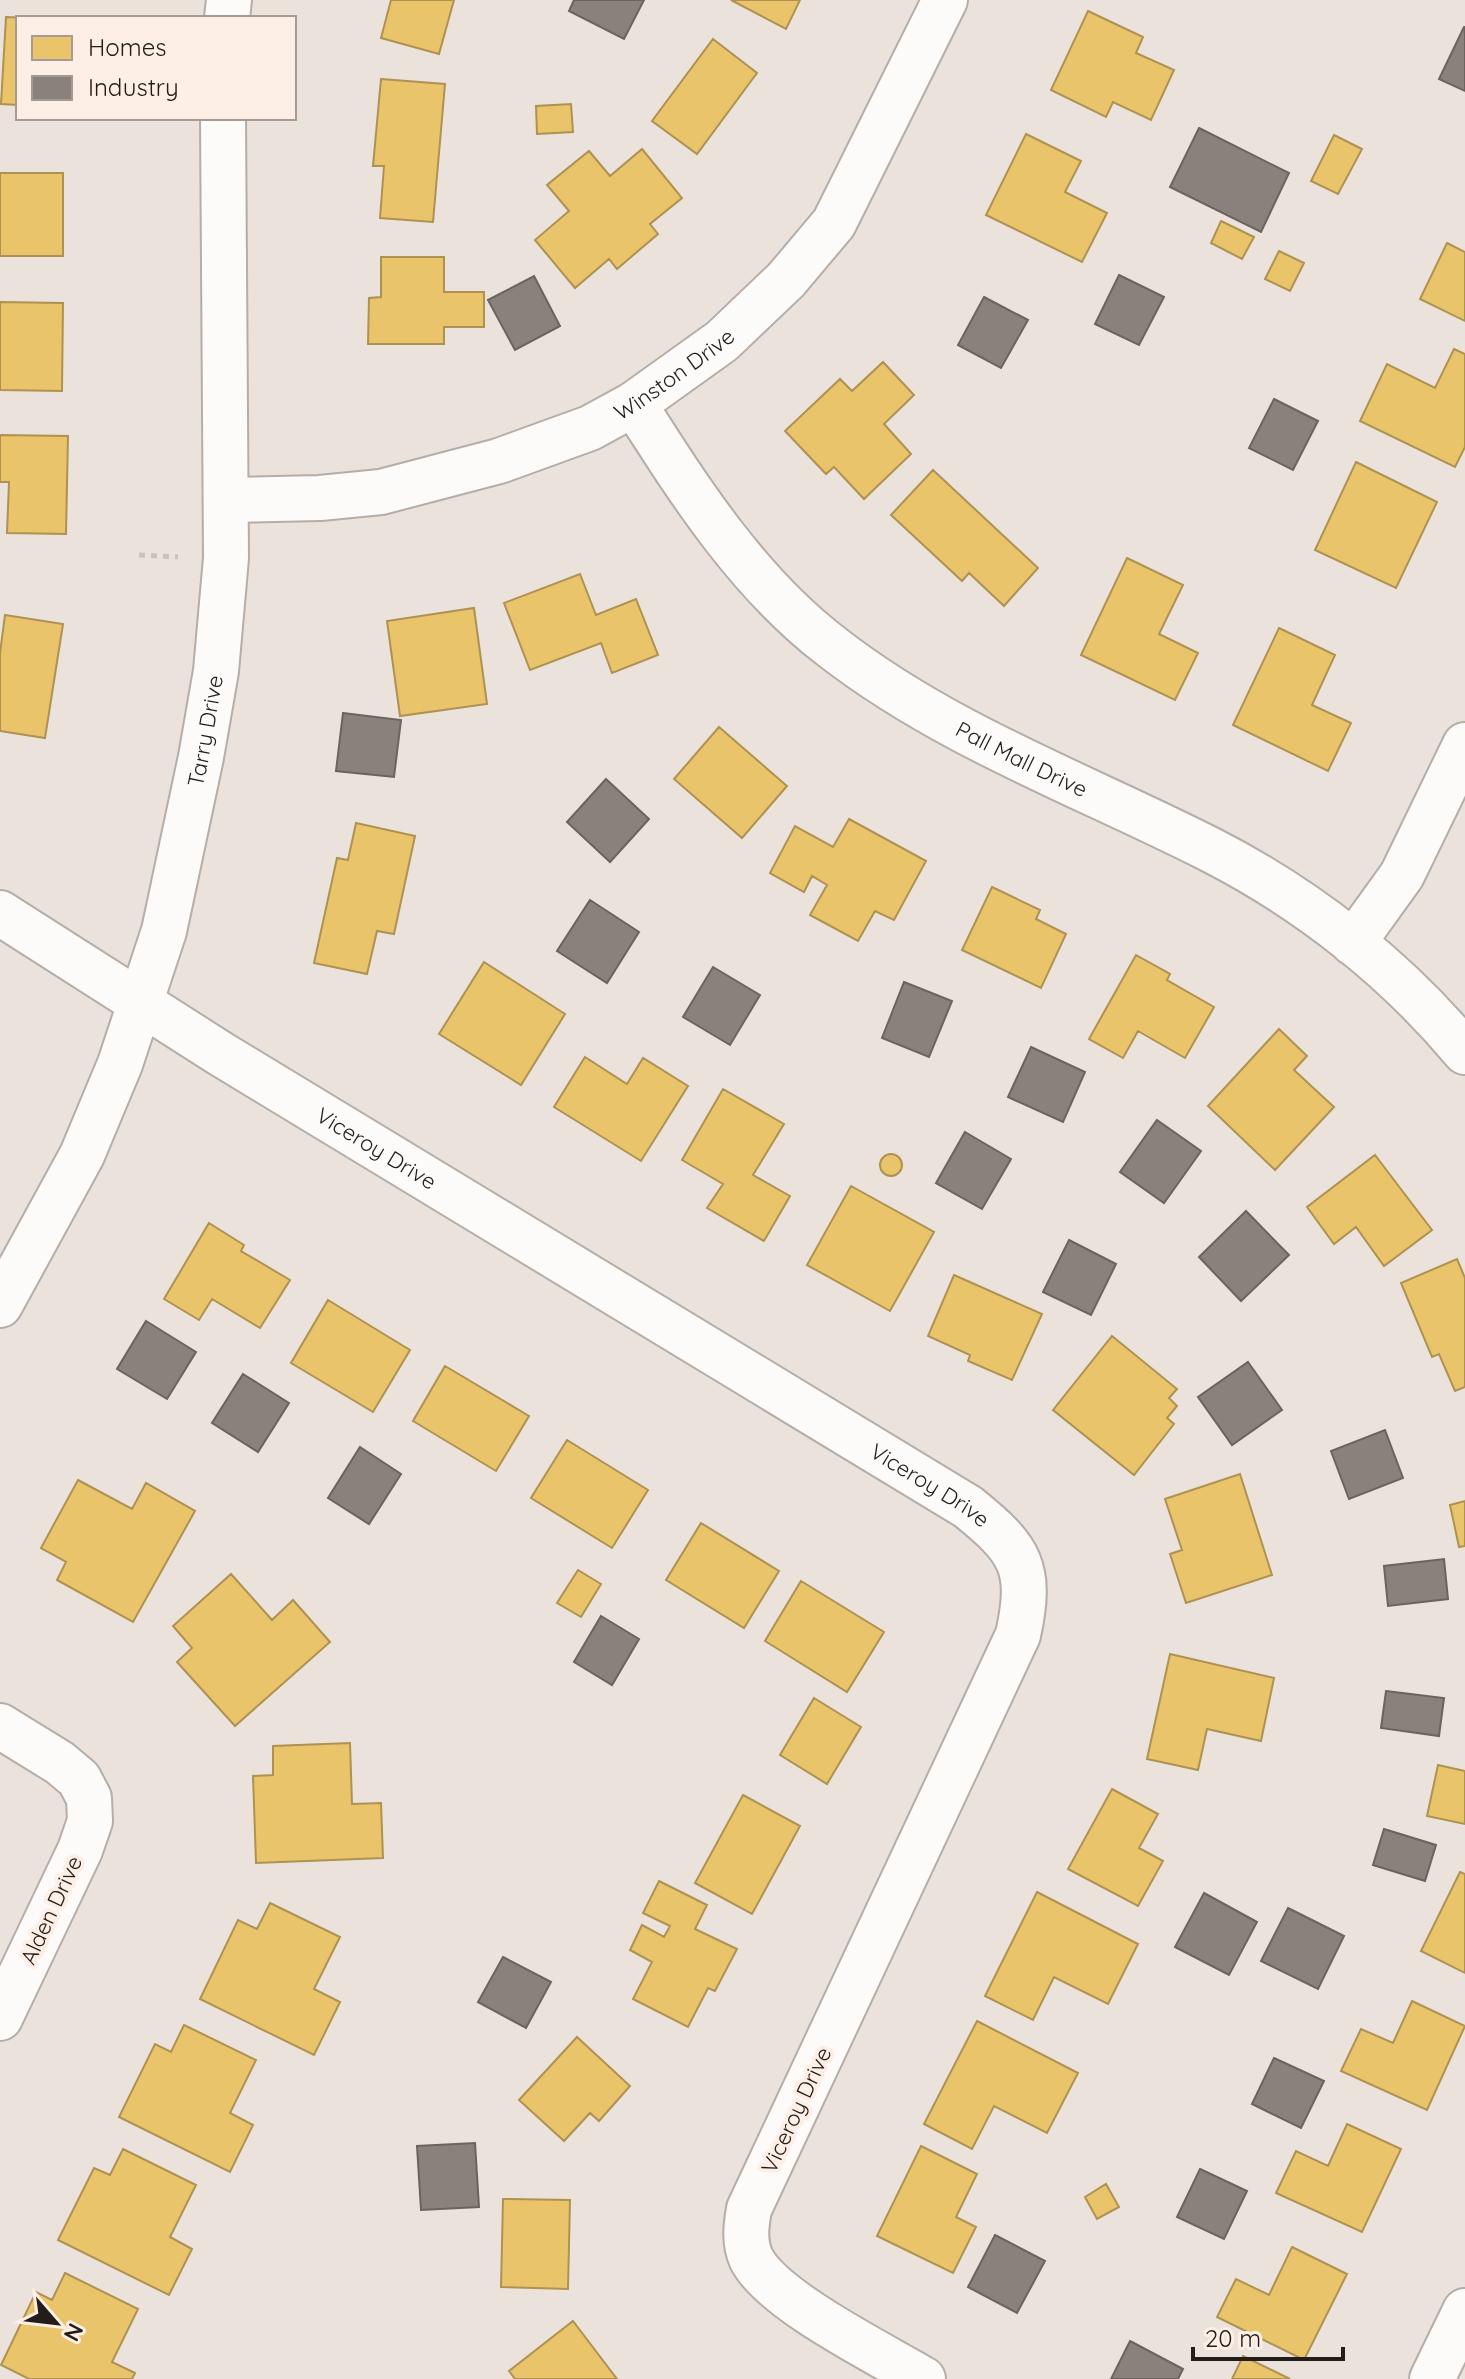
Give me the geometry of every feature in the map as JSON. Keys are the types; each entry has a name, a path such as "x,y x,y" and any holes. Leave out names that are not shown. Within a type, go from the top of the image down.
{"street":[{"name":"Winston Drive","path":"228,500 320,498 381,492 499,461 590,428 634,404 722,341 786,280 834,223 945,0"},
{"name":"Tarry Drive","path":"0,1305 82,1155 120,1064 164,931 201,757 216,671 228,500 223,120"},
{"name":"Pall Mall Drive","path":"634,404 693,496 737,553 778,598 830,646 934,716 1261,878 1353,943 1405,986 1465,1052"},
{"path":"1353,943 1402,875 1465,745"},
{"name":"Viceroy Drive","path":"0,913 140,1002 968,1507 1004,1536 1018,1560 1025,1583 1018,1635 749,2209 745,2232 750,2256 759,2271 776,2288 923,2379"},
{"name":"Alden Drive","path":"0,1726 60,1763 79,1779 89,1798 90,1821 80,1850 0,2018"},
{"path":"1432,2379 1465,2311"}],"path":[{"path":"139,555 181,557"}],"building: Homes":[{"path":"391,0 454,0 439,54 381,38"},
{"path":"731,0 800,0 786,29"},
{"path":"1088,11 1143,37 1136,53 1174,70 1151,120 1113,102 1106,117 1051,90"},
{"path":"6,17 16,17 16,105 1,104"},
{"path":"713,39 757,73 697,154 652,121"},
{"path":"381,79 445,84 433,222 380,218 384,166 373,166"},
{"path":"571,104 573,132 537,134 536,106"},
{"path":"1026,134 1081,161 1065,192 1107,213 1082,262 986,215"},
{"path":"1334,135 1362,149 1338,194 1311,181"},
{"path":"642,149 682,198 650,224 658,234 617,269 609,259 575,288 535,240 569,211 547,185 589,151 610,176"},
{"path":"0,173 63,173 63,256 0,256"},
{"path":"1221,221 1254,237 1242,259 1211,243"},
{"path":"1447,243 1465,252 1465,321 1420,299"},
{"path":"1279,251 1304,263 1290,291 1265,279"},
{"path":"381,257 444,257 444,292 484,292 484,327 444,327 444,344 368,344 369,298 381,297"},
{"path":"0,302 63,303 62,391 0,390"},
{"path":"1454,349 1465,354 1465,447 1455,467 1360,421 1387,364 1435,388"},
{"path":"883,362 914,395 884,424 911,454 864,499 834,467 826,474 785,431 840,379 852,391"},
{"path":"0,435 68,436 66,534 7,533 9,482 0,482"},
{"path":"1356,462 1437,502 1396,588 1315,550"},
{"path":"933,470 1038,568 1004,606 969,573 962,581 891,515"},
{"path":"1127,558 1183,585 1159,634 1198,653 1175,700 1081,655"},
{"path":"580,574 596,615 636,599 658,655 612,673 601,643 530,670 504,603"},
{"path":"474,608 487,704 400,716 387,621"},
{"path":"5,615 63,624 45,738 0,731 0,653"},
{"path":"1279,628 1335,655 1312,705 1351,723 1328,771 1233,725"},
{"path":"719,727 787,786 742,838 674,779"},
{"path":"849,819 926,861 894,920 875,911 858,941 810,915 827,885 812,876 804,892 770,873 795,826 833,847"},
{"path":"356,823 415,836 394,934 377,931 367,974 314,963 337,858 348,860"},
{"path":"992,887 1040,910 1036,919 1066,934 1041,988 962,950"},
{"path":"1136,955 1170,974 1167,980 1214,1007 1185,1058 1138,1031 1123,1058 1089,1039"},
{"path":"484,962 565,1014 521,1085 439,1034"},
{"path":"1279,1029 1307,1056 1294,1070 1334,1107 1275,1170 1208,1106"},
{"path":"585,1057 627,1084 643,1058 688,1086 641,1161 554,1107"},
{"path":"723,1089 784,1124 753,1175 790,1196 764,1241 707,1208 723,1184 682,1160"},
{"path":"887,1154 895,1154 902,1165 895,1176 887,1176 880,1169 880,1161"},
{"path":"1375,1155 1432,1230 1384,1266 1356,1227 1334,1244 1307,1207"},
{"path":"851,1186 934,1232 890,1311 807,1265"},
{"path":"209,1223 244,1245 241,1251 290,1280 260,1328 212,1299 199,1320 164,1299"},
{"path":"1457,1259 1465,1278 1465,1387 1455,1391 1439,1354 1432,1357 1401,1283"},
{"path":"954,1275 1042,1314 1012,1380 968,1361 970,1355 928,1336"},
{"path":"328,1300 410,1350 373,1412 291,1363"},
{"path":"1112,1336 1177,1389 1169,1398 1177,1406 1167,1418 1174,1424 1134,1475 1053,1410"},
{"path":"445,1366 529,1416 496,1471 413,1421"},
{"path":"567,1440 648,1490 612,1548 531,1498"},
{"path":"1240,1474 1272,1575 1186,1603 1170,1554 1182,1550 1165,1499"},
{"path":"78,1480 132,1509 146,1483 195,1511 133,1622 57,1580 66,1562 41,1548"},
{"path":"1465,1501 1465,1546 1459,1547 1450,1505"},
{"path":"701,1523 779,1571 744,1628 666,1580"},
{"path":"578,1570 601,1584 581,1617 557,1603"},
{"path":"231,1574 272,1620 293,1600 330,1642 235,1726 177,1662 192,1648 173,1626"},
{"path":"801,1581 884,1632 847,1692 765,1641"},
{"path":"1170,1654 1274,1678 1261,1741 1207,1729 1198,1770 1147,1759"},
{"path":"814,1698 861,1727 827,1784 780,1755"},
{"path":"350,1743 352,1804 381,1803 383,1858 256,1863 253,1776 273,1775 273,1746"},
{"path":"1438,1765 1465,1771 1465,1824 1427,1816"},
{"path":"1112,1789 1158,1814 1139,1848 1163,1861 1138,1906 1068,1869"},
{"path":"743,1795 800,1826 752,1914 695,1883"},
{"path":"1460,1872 1465,1874 1465,1973 1421,1951"},
{"path":"659,1881 707,1905 695,1929 737,1949 715,1991 708,1988 688,2027 633,1999 652,1962 630,1950 642,1925 664,1937 670,1926 643,1913"},
{"path":"1037,1892 1138,1944 1108,2004 1054,1977 1033,2020 985,1996"},
{"path":"270,1903 340,1937 314,1989 340,2002 314,2055 200,1999 238,1920 257,1929"},
{"path":"1412,2001 1465,2026 1427,2110 1341,2071 1361,2029 1393,2043"},
{"path":"977,2021 1078,2073 1047,2133 994,2106 972,2149 924,2124"},
{"path":"184,2025 256,2060 230,2113 253,2125 230,2172 119,2117 155,2044 171,2052"},
{"path":"577,2037 630,2086 599,2121 590,2113 564,2141 519,2100"},
{"path":"1347,2124 1401,2149 1362,2232 1276,2193 1296,2151 1328,2166"},
{"path":"921,2146 977,2174 956,2217 976,2227 953,2273 877,2236"},
{"path":"123,2149 196,2185 170,2237 192,2249 169,2295 58,2240 94,2168 110,2175"},
{"path":"1106,2184 1119,2207 1097,2219 1085,2197"},
{"path":"503,2199 570,2200 568,2289 501,2287"},
{"path":"1292,2247 1347,2274 1304,2360 1217,2317 1236,2279 1269,2295"},
{"path":"65,2273 138,2309 112,2362 135,2373 132,2379 29,2379 1,2365 36,2292 52,2300"},
{"path":"573,2321 617,2379 515,2379 509,2371"},
{"path":"1243,2356 1290,2379 1232,2379"}],"building: Industry":[{"path":"574,0 644,0 624,39 569,11"},
{"path":"1465,27 1465,91 1439,79"},
{"path":"1199,128 1289,173 1261,232 1170,187"},
{"path":"1119,275 1164,297 1139,345 1095,324"},
{"path":"534,276 560,326 515,350 488,300"},
{"path":"984,297 1028,320 1001,368 958,345"},
{"path":"1274,399 1318,421 1293,470 1249,448"},
{"path":"343,713 401,720 394,777 336,771"},
{"path":"606,779 649,819 610,862 567,822"},
{"path":"590,900 639,932 607,983 557,951"},
{"path":"713,967 760,995 730,1045 683,1017"},
{"path":"904,982 952,1001 929,1057 882,1038"},
{"path":"1031,1047 1085,1072 1063,1122 1008,1097"},
{"path":"1157,1120 1201,1151 1164,1203 1120,1172"},
{"path":"965,1132 1011,1159 982,1209 936,1183"},
{"path":"1246,1211 1289,1255 1241,1301 1199,1257"},
{"path":"1069,1240 1116,1264 1091,1315 1043,1292"},
{"path":"146,1321 196,1352 167,1399 117,1369"},
{"path":"1248,1362 1282,1410 1232,1445 1198,1397"},
{"path":"243,1374 289,1403 258,1452 212,1423"},
{"path":"1385,1430 1403,1478 1349,1499 1331,1451"},
{"path":"360,1447 401,1474 369,1524 328,1498"},
{"path":"1444,1559 1448,1599 1388,1606 1384,1566"},
{"path":"601,1616 639,1639 612,1685 574,1662"},
{"path":"1386,1691 1444,1698 1439,1736 1381,1728"},
{"path":"1384,1829 1436,1845 1425,1881 1373,1865"},
{"path":"1204,1893 1257,1922 1229,1975 1175,1947"},
{"path":"1288,1908 1344,1936 1318,1989 1261,1961"},
{"path":"503,1957 551,1982 526,2028 478,2002"},
{"path":"1274,2058 1324,2081 1301,2128 1252,2104"},
{"path":"475,2143 479,2207 421,2210 417,2146"},
{"path":"1200,2169 1247,2191 1224,2239 1177,2217"},
{"path":"995,2235 1045,2261 1017,2313 968,2287"},
{"path":"1130,2341 1183,2369 1178,2379 1111,2379"}]}
